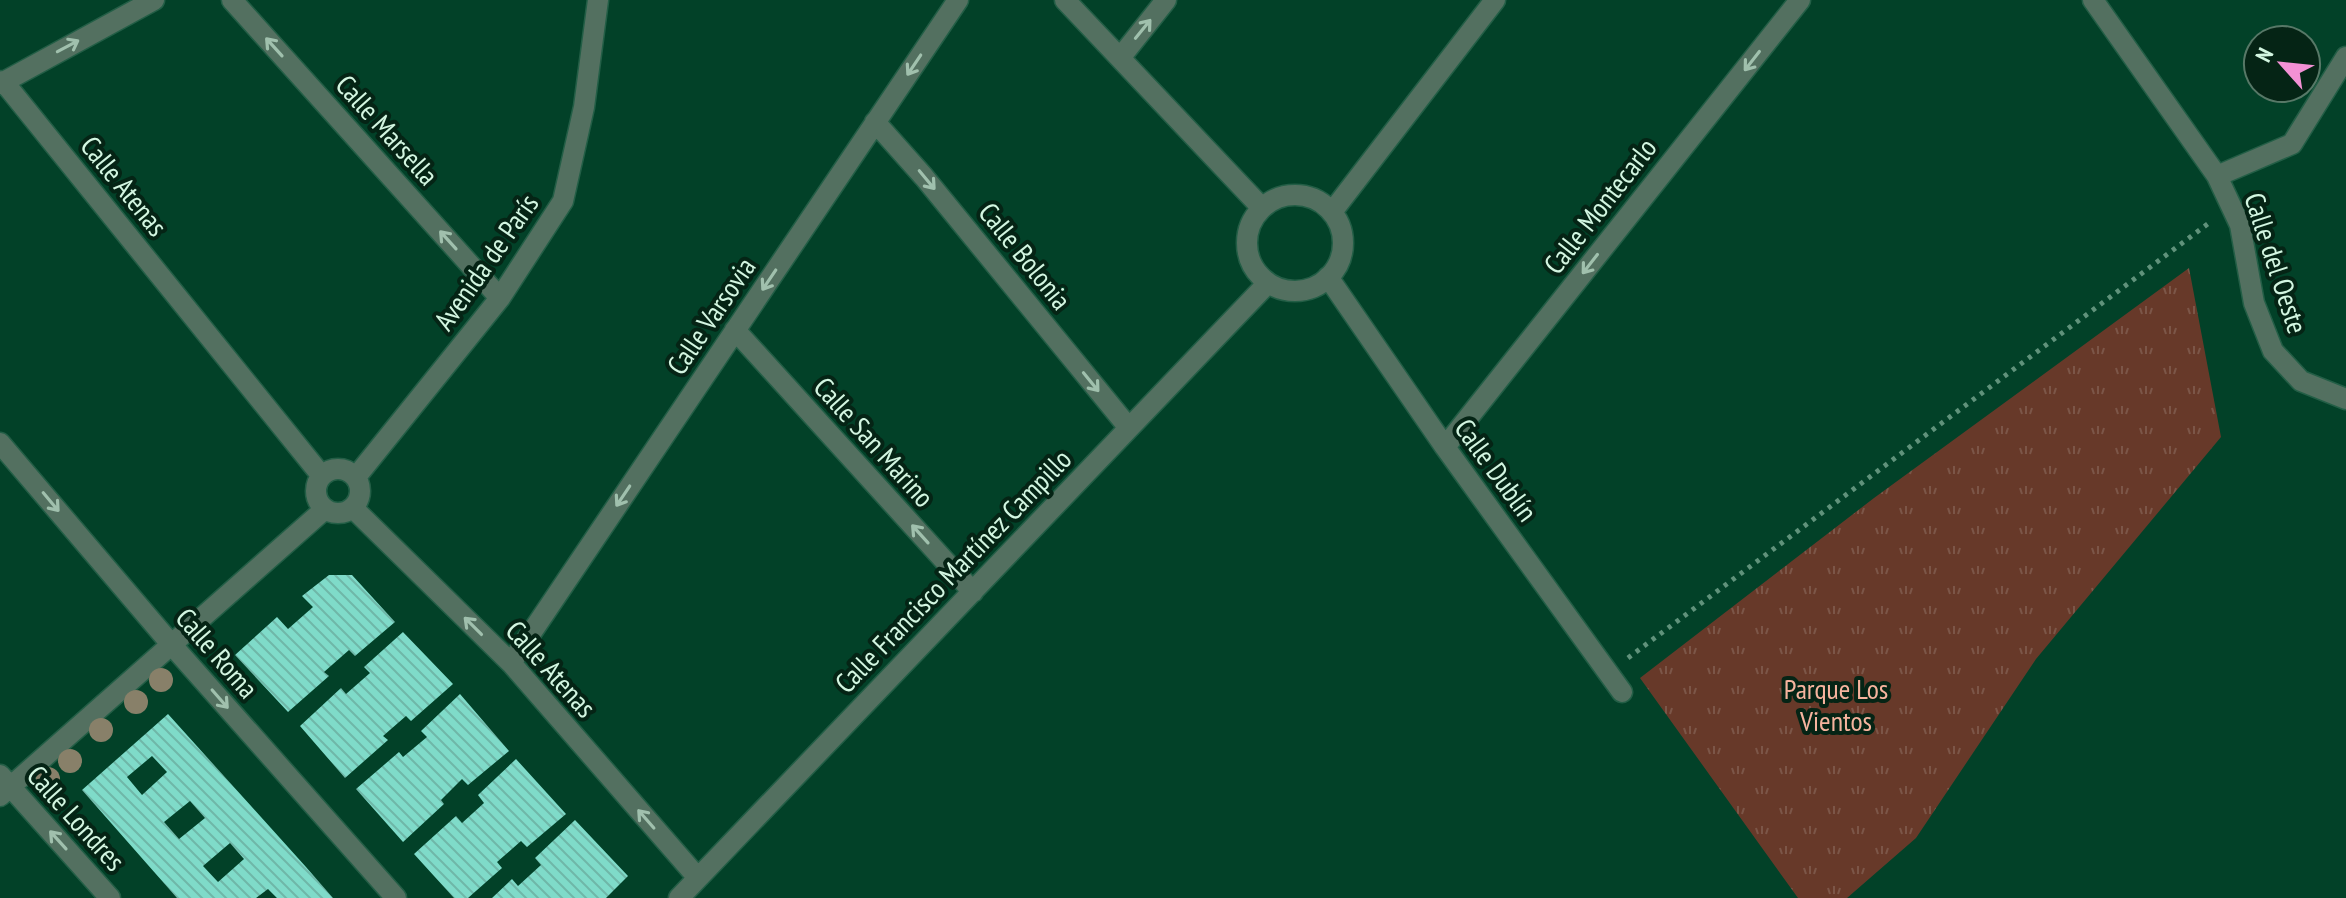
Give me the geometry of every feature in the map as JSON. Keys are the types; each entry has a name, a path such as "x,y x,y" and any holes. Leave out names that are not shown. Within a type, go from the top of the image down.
{"street":[{"path":"2,82 154,0"},
{"name":"Calle Marsella","path":"232,0 500,298"},
{"name":"Avenida de París","path":"356,477 500,298 563,201 584,107 598,0"},
{"name":"Calle Varsovia","path":"511,663 958,0"},
{"path":"1065,0 1262,208"},
{"path":"1120,58 1166,0"},
{"path":"1332,212 1495,0"},
{"name":"Calle Montecarlo","path":"1445,447 1800,0"},
{"name":"Calle del Oeste","path":"2093,0 2217,176 2240,225 2254,303 2273,351 2301,381 2346,399"},
{"path":"2217,176 2292,144 2346,57"},
{"name":"Calle Atenas","path":"2,82 321,475"},
{"name":"Calle Bolonia","path":"875,122 924,177 1129,428"},
{"path":"1290,195 1306,196 1332,212 1339,224 1342,253 1328,277 1315,287 1299,291 1283,290 1257,273 1250,261 1248,233 1253,219 1262,208 1275,199 1290,195"},
{"name":"Calle Dublín","path":"1328,277 1445,447 1622,692"},
{"name":"Calle Francisco Martínez Campillo","path":"679,898 1268,283"},
{"name":"Calle San Marino","path":"735,330 973,592"},
{"name":"Calle Roma","path":"0,443 171,644 396,898"},
{"path":"336,468 356,477 360,490 353,508 339,513 319,504 315,489 321,475 336,468"},
{"name":"Calle Atenas","path":"353,508 511,663 698,878"},
{"path":"3,786 325,509"},
{"name":"Calle Londres","path":"3,786 110,898"}],"path":[{"path":"1608,673 2231,206"}],"green space":[{"name":"Parque Los Vientos","path":"2189,268 2221,437 2036,659 1916,838 1847,898 1798,898 1640,678 1874,498"}],"building":[{"path":"329,575 352,575 395,622 355,656 349,650 324,672 329,676 288,712 235,655 277,617 288,629 313,607 302,596"},
{"path":"403,632 453,684 411,721 406,716 383,736 388,740 345,778 300,726 341,688 346,694 370,673 364,667"},
{"path":"460,694 509,751 468,785 462,779 441,800 444,804 403,842 356,789 399,752 403,757 427,737 421,731"},
{"path":"168,714 333,898 277,898 268,889 256,898 177,898 82,790","holes":["152,756 167,772 142,795 127,777","190,801 205,818 179,839 164,822","230,843 244,859 218,882 203,866"]},
{"path":"516,759 566,814 527,847 521,841 497,862 502,868 468,898 454,898 414,854 456,816 462,823 484,803 478,795"},
{"path":"575,820 628,876 606,898 492,898 512,879 518,886 541,865 535,858"}]}
